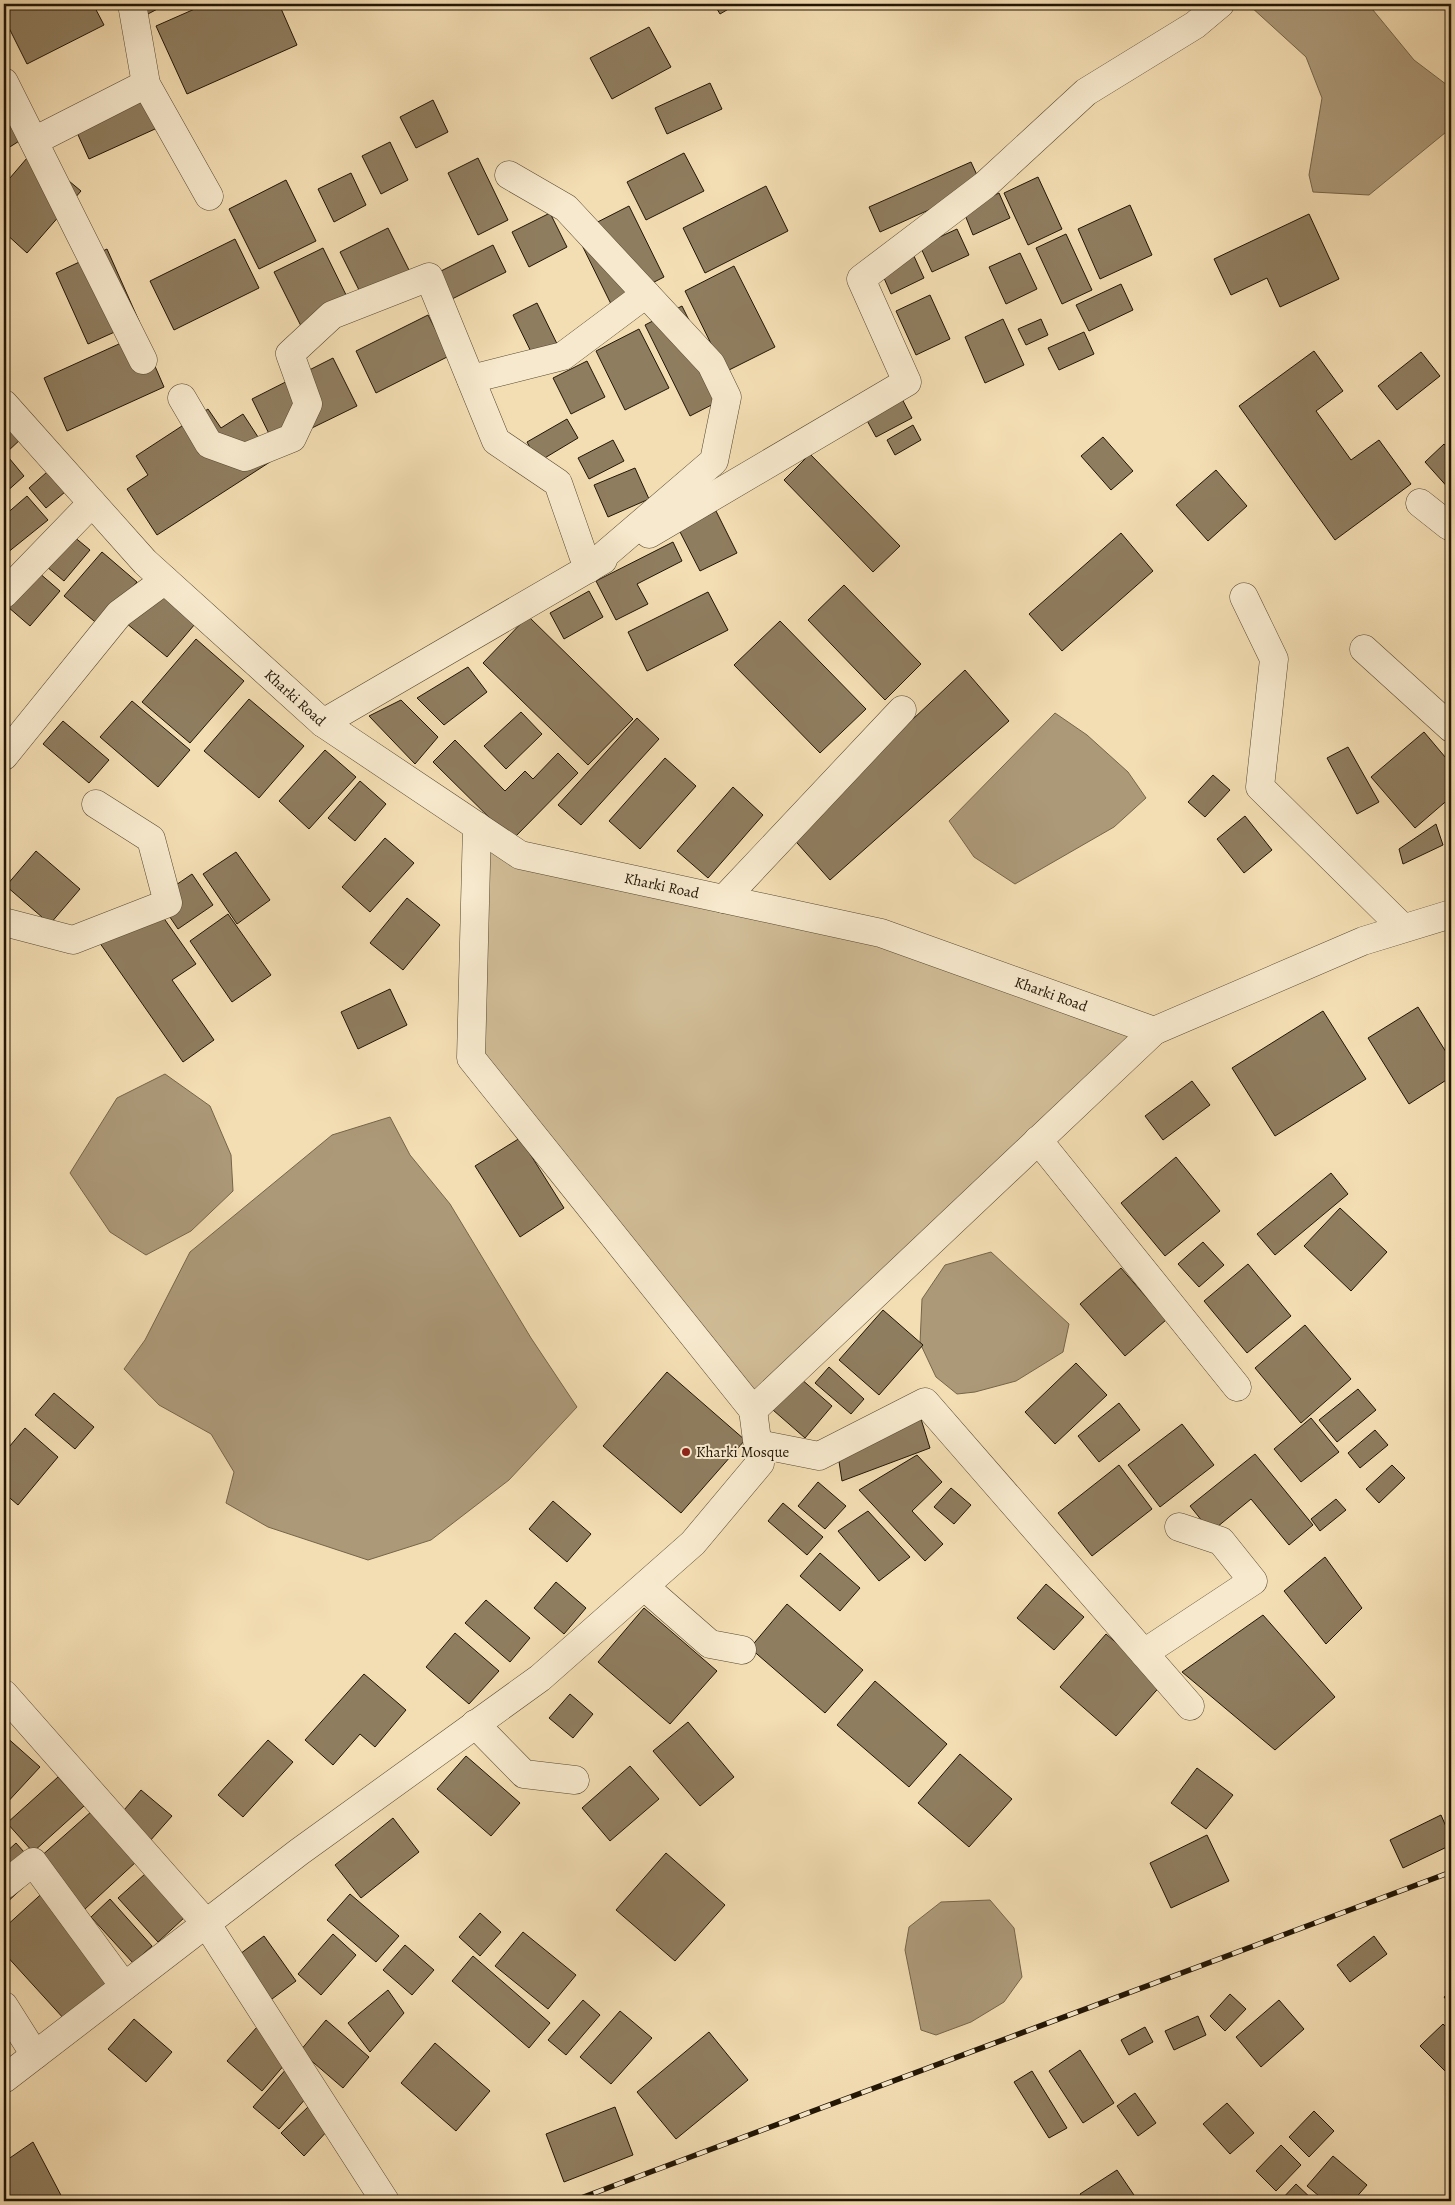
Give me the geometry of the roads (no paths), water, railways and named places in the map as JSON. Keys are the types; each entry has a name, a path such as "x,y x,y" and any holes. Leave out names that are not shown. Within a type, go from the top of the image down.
{"street":[{"path":"132,4 146,84 209,196"},
{"path":"323,723 907,382 861,279 985,185 1086,92 1195,25 1220,4"},
{"path":"4,82 143,360"},
{"path":"34,141 146,84"},
{"path":"509,174 566,208 711,364 727,397 714,461 588,569"},
{"path":"182,398 209,444 245,457 292,438 308,404 290,354 332,315 429,277 496,441 558,483 588,569"},
{"path":"471,379 563,356 646,294"},
{"name":"Kharki Road","path":"4,404 145,562 323,723 520,855 881,933 1154,1031"},
{"path":"4,594 92,503"},
{"path":"1420,503 1449,526 1451,524"},
{"path":"4,756 119,614 165,580"},
{"path":"1244,597 1274,659 1260,787 1402,928"},
{"path":"1364,649 1451,728"},
{"path":"724,900 902,710"},
{"path":"4,922 73,940 168,902 151,839 96,804"},
{"path":"4,2079 299,1852 540,1678 693,1543 760,1463 753,1410 471,1058 477,826"},
{"path":"753,1410 1154,1031 1363,941 1451,914"},
{"path":"1038,1140 1237,1387"},
{"path":"758,1444 819,1456 925,1402 1190,1706"},
{"path":"1144,1653 1253,1581 1221,1541 1179,1527"},
{"path":"654,1595 710,1644 742,1650"},
{"path":"4,1694 206,1924 386,2201"},
{"path":"476,1724 524,1774 575,1780"},
{"path":"4,1885 33,1862 124,1986"},
{"path":"4,2006 35,2055"}],"railway":[{"path":"573,2201 1451,1872"}],"place":[{"name":"Kharki Mosque","path":"686,1452"}]}
